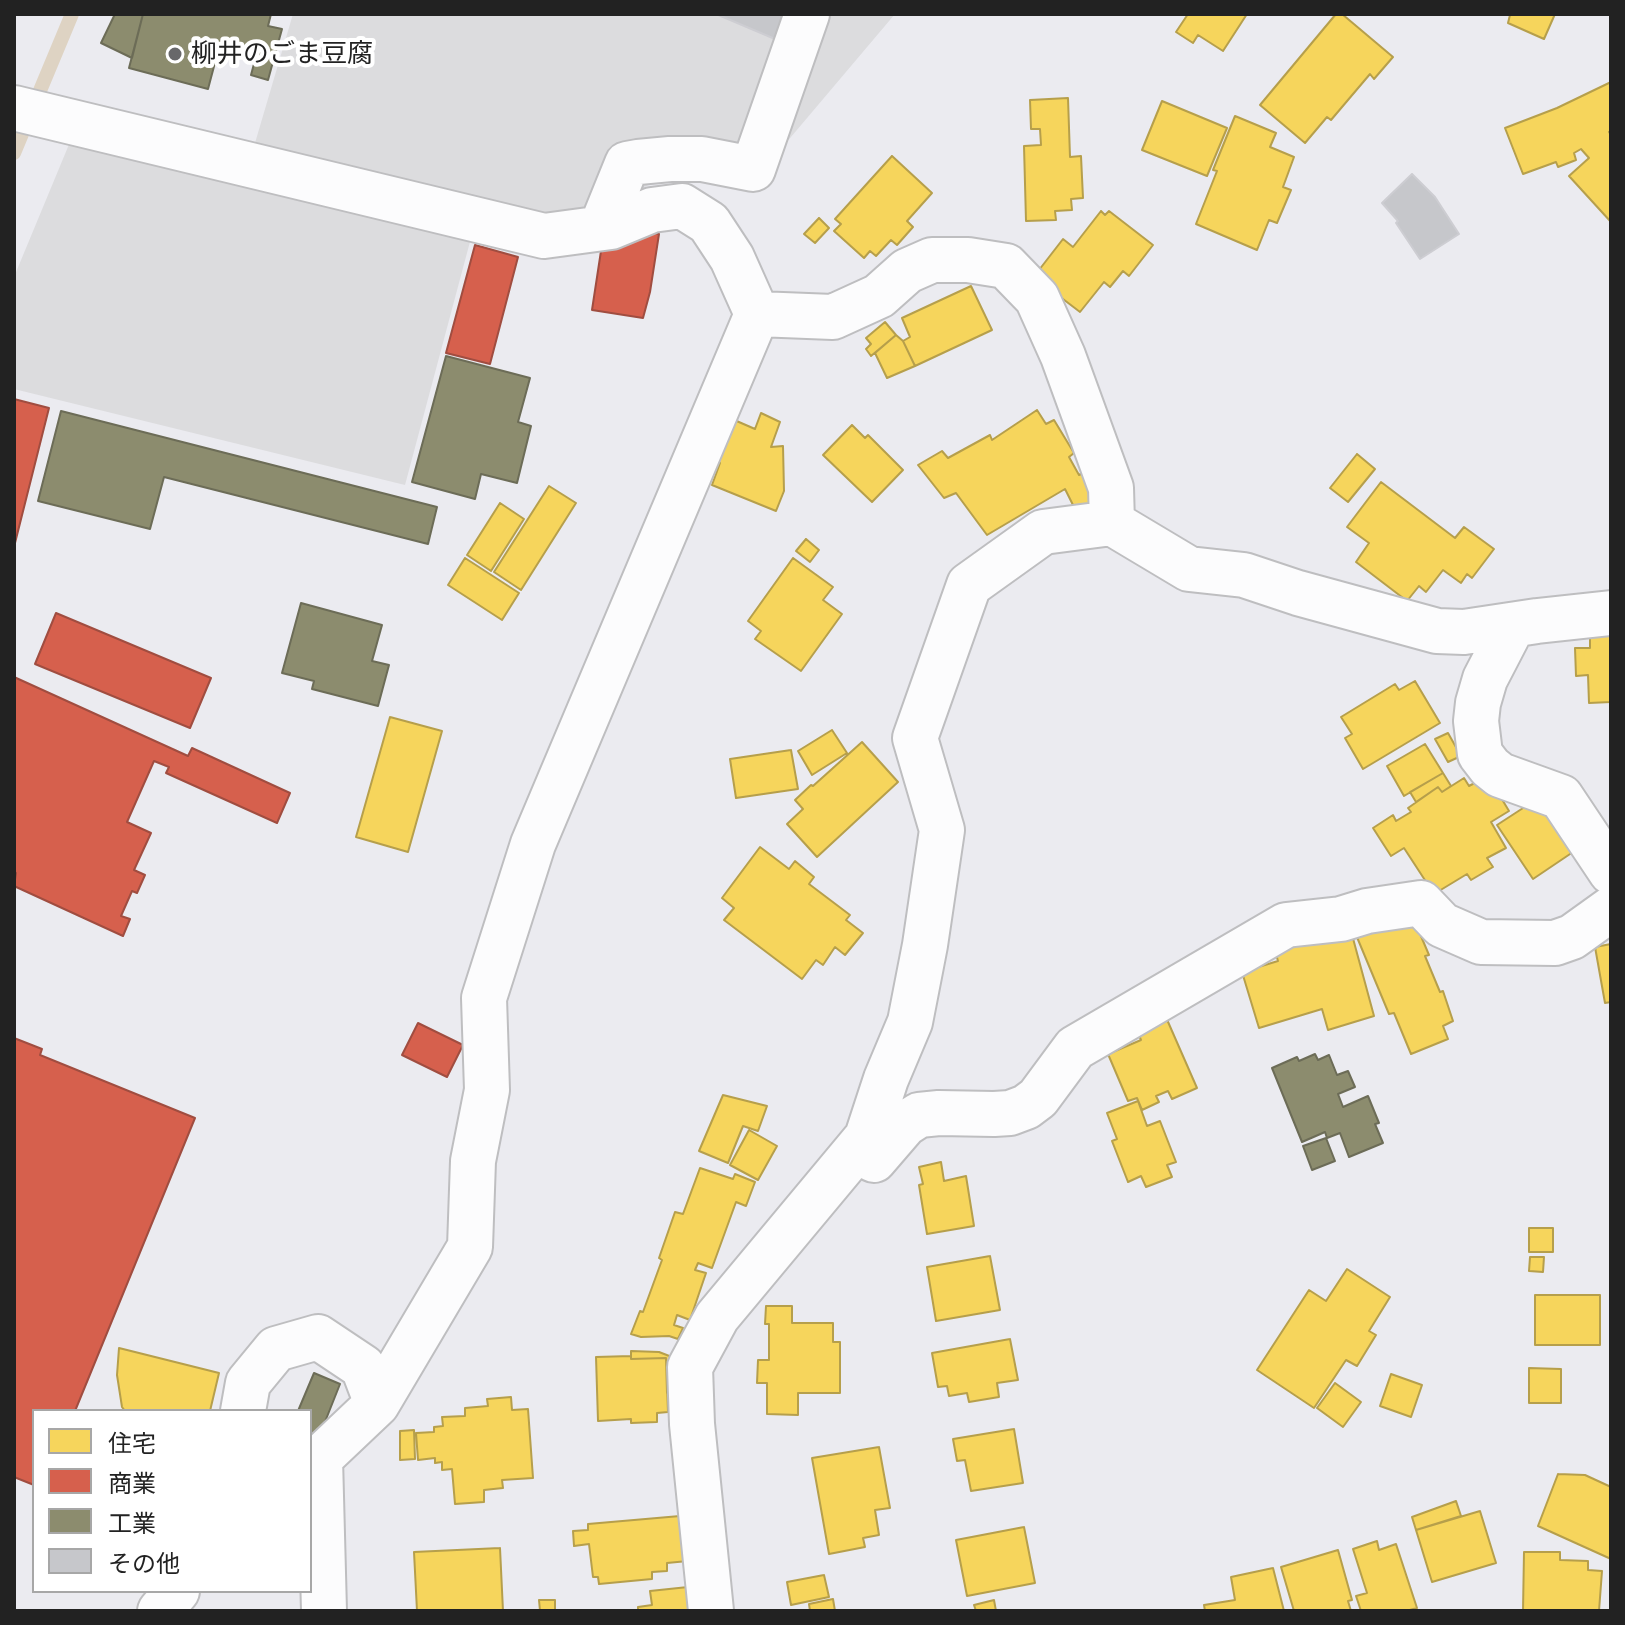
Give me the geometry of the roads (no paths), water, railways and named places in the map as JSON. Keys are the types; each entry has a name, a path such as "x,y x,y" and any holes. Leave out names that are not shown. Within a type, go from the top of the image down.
{"street":[{"path":"601,228 627,164 702,159 753,169 807,14"},
{"path":"14,108 544,236 611,227 652,210 682,206 709,223 732,258 757,314 533,844 484,998 487,1090 473,1161 470,1247 377,1404 320,1458 324,1611"},
{"path":"757,314 833,317 879,296 907,271 932,260 968,260 1006,266 1037,298 1063,356 1111,488 1112,523"},
{"path":"711,1611 692,1424 690,1367 717,1317 867,1137 886,1079 910,1022 942,830 915,738 969,585 1043,532 1112,523 1189,569 1244,575 1437,631 1464,632 1611,613"},
{"path":"1513,625 1485,679 1478,703 1476,721 1480,754 1500,775 1561,797 1611,872"},
{"path":"856,1150 874,1160 905,1124 919,1115 1010,1113 1026,1107 1038,1098 1075,1048 1286,925 1341,919 1367,911 1421,903 1442,925 1481,942 1555,943 1572,937 1611,909"},
{"path":"243,1409 248,1383 276,1349 318,1337 363,1367 377,1404"},
{"path":"160,1611 175,1593"}],"waterway":[{"path":"14,153 72,14"}],"place":[{"name":"柳井のごま豆腐","path":"175,54"}]}
